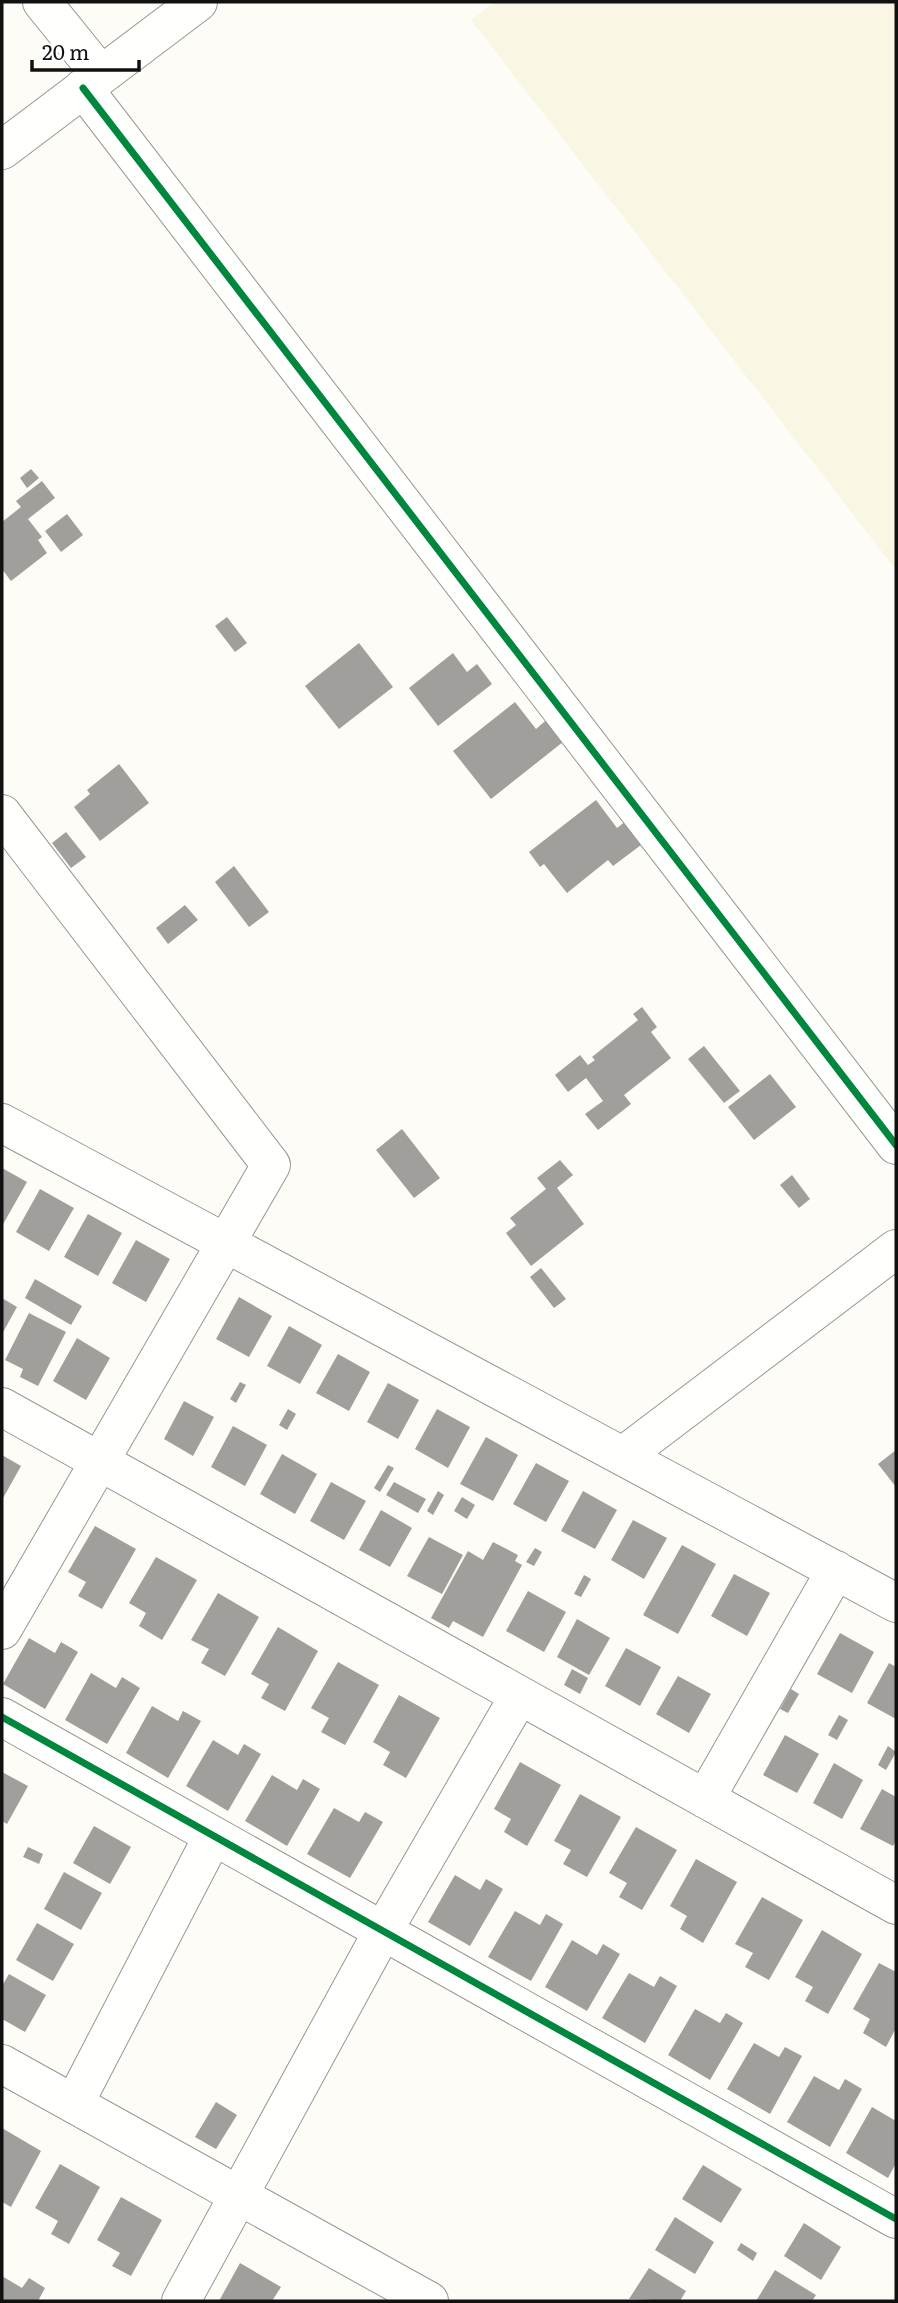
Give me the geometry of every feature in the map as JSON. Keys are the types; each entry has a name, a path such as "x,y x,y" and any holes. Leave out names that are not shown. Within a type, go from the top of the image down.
{"street":[{"path":"42,2 92,82 896,1145"},
{"path":"2,150 198,2"},
{"path":"2,814 271,1165 2,1630"},
{"path":"2,1123 227,1241 896,1603"},
{"path":"623,1456 896,1249"},
{"path":"2,1407 896,1905"},
{"path":"705,1799 836,1570"},
{"path":"181,2301 383,1931 519,1696"},
{"path":"2,1717 896,2219"},
{"path":"74,2104 213,1836"},
{"path":"2,2064 429,2301"}],"shaded area":[{"path":"495,2 896,2 896,570 471,20"}],"building":[{"path":"31,469 39,478 27,488 20,478"},
{"path":"42,481 55,498 28,519 42,537 38,540 47,553 11,581 2,569 2,522 21,507 16,501"},
{"path":"67,514 83,535 61,552 45,531"},
{"path":"227,617 247,643 235,652 215,626"},
{"path":"359,643 393,687 339,729 305,686"},
{"path":"453,653 467,672 477,664 492,684 438,726 409,688"},
{"path":"515,702 536,729 551,716 568,738 491,799 453,751"},
{"path":"119,764 149,803 100,841 74,807 90,794 87,790"},
{"path":"596,800 617,828 631,817 649,839 613,866 608,860 567,893 544,864 540,867 529,852"},
{"path":"66,832 86,857 71,868 52,843"},
{"path":"234,866 269,912 249,927 215,882"},
{"path":"185,905 198,920 168,944 156,928"},
{"path":"642,1007 657,1027 651,1032 671,1058 624,1095 631,1104 598,1130 585,1114 603,1101 586,1078 568,1092 555,1075 580,1055 588,1065 595,1060 592,1057 638,1020 633,1014"},
{"path":"704,1046 740,1091 724,1103 688,1059"},
{"path":"770,1074 796,1107 754,1140 728,1107"},
{"path":"402,1129 440,1178 414,1198 376,1150"},
{"path":"560,1160 573,1175 557,1188 584,1224 531,1266 506,1233 516,1225 510,1218 546,1189 537,1178"},
{"path":"2,1168 27,1182 2,1226"},
{"path":"792,1175 810,1199 799,1208 780,1185"},
{"path":"40,1189 74,1208 49,1251 16,1232"},
{"path":"88,1214 122,1233 98,1276 64,1257"},
{"path":"136,1240 170,1259 146,1302 112,1283"},
{"path":"541,1268 566,1299 554,1308 530,1277"},
{"path":"35,1279 82,1306 71,1325 25,1298"},
{"path":"239,1297 272,1316 249,1357 216,1339"},
{"path":"2,1298 17,1307 2,1334"},
{"path":"29,1313 66,1332 38,1386 20,1377 23,1369 5,1360"},
{"path":"289,1326 322,1345 300,1384 267,1366"},
{"path":"77,1338 110,1358 86,1400 53,1381"},
{"path":"338,1354 370,1372 349,1411 316,1393"},
{"path":"240,1382 246,1385 236,1403 230,1399"},
{"path":"388,1383 419,1400 398,1439 367,1422"},
{"path":"184,1401 214,1417 193,1456 164,1439"},
{"path":"288,1409 296,1414 287,1430 279,1425"},
{"path":"437,1409 470,1427 448,1468 415,1449"},
{"path":"233,1426 267,1445 245,1486 211,1467"},
{"path":"486,1437 518,1455 493,1501 460,1484"},
{"path":"896,1450 896,1487 878,1464"},
{"path":"282,1454 317,1474 295,1514 260,1494"},
{"path":"2,1455 21,1466 2,1500"},
{"path":"536,1463 569,1481 546,1522 513,1504"},
{"path":"388,1465 394,1468 380,1492 374,1488"},
{"path":"331,1482 366,1501 344,1540 310,1521"},
{"path":"394,1482 426,1499 418,1513 386,1495"},
{"path":"438,1491 444,1495 433,1515 427,1511"},
{"path":"583,1491 617,1510 595,1549 561,1531"},
{"path":"462,1497 475,1505 467,1519 454,1511"},
{"path":"381,1510 412,1528 390,1567 359,1550"},
{"path":"633,1520 667,1538 644,1579 611,1560"},
{"path":"95,1526 136,1549 102,1609 78,1596 86,1582 68,1572"},
{"path":"429,1537 463,1555 442,1594 407,1576"},
{"path":"493,1542 518,1555 515,1561 522,1565 483,1637 453,1621 449,1628 431,1618 468,1551 483,1560"},
{"path":"682,1545 716,1564 678,1634 643,1615"},
{"path":"535,1548 542,1552 534,1566 526,1562"},
{"path":"156,1557 197,1580 162,1640 139,1626 146,1613 129,1603"},
{"path":"734,1574 770,1593 747,1636 711,1616"},
{"path":"584,1575 591,1579 581,1597 574,1594"},
{"path":"528,1591 566,1612 544,1652 506,1631"},
{"path":"218,1593 259,1617 225,1676 201,1663 209,1649 191,1640"},
{"path":"577,1619 610,1638 589,1675 557,1657"},
{"path":"278,1627 318,1651 285,1711 261,1698 269,1684 251,1674"},
{"path":"840,1633 874,1652 852,1693 817,1674"},
{"path":"29,1638 55,1653 61,1642 78,1652 45,1709 3,1684"},
{"path":"626,1648 661,1667 640,1706 605,1686"},
{"path":"338,1662 379,1685 345,1745 321,1732 329,1718 311,1708"},
{"path":"889,1663 896,1667 896,1719 867,1703"},
{"path":"572,1669 588,1678 580,1694 564,1685"},
{"path":"91,1673 116,1688 122,1677 140,1688 107,1744 65,1720"},
{"path":"678,1676 711,1694 689,1733 656,1714"},
{"path":"791,1689 799,1694 788,1713 780,1709"},
{"path":"399,1695 440,1718 406,1778 383,1765 390,1752 373,1742"},
{"path":"152,1706 178,1721 183,1711 201,1721 168,1778 126,1753"},
{"path":"839,1715 848,1720 837,1740 828,1735"},
{"path":"785,1735 819,1754 797,1793 763,1775"},
{"path":"213,1740 238,1755 244,1744 261,1754 228,1811 186,1786"},
{"path":"888,1746 896,1752 886,1770 878,1765"},
{"path":"520,1762 561,1785 527,1846 504,1832 511,1819 494,1809"},
{"path":"834,1763 863,1780 842,1819 813,1803"},
{"path":"2,1772 28,1786 7,1824 2,1821"},
{"path":"272,1775 297,1790 303,1779 320,1789 287,1846 245,1821"},
{"path":"882,1789 896,1797 896,1840 893,1846 860,1829"},
{"path":"580,1794 621,1817 587,1877 563,1864 571,1850 554,1841"},
{"path":"334,1808 359,1822 365,1812 383,1822 350,1878 307,1854"},
{"path":"94,1826 131,1847 110,1884 73,1863"},
{"path":"636,1827 677,1850 642,1910 619,1897 627,1883 609,1873"},
{"path":"28,1847 43,1854 39,1864 23,1857"},
{"path":"696,1859 737,1882 703,1943 680,1929 687,1916 670,1906"},
{"path":"64,1872 102,1893 81,1930 44,1909"},
{"path":"455,1875 480,1890 486,1879 503,1889 470,1946 428,1922"},
{"path":"762,1897 803,1920 769,1980 745,1967 753,1953 735,1944"},
{"path":"515,1911 540,1925 546,1914 563,1924 531,1981 488,1957"},
{"path":"37,1923 74,1944 53,1981 16,1960"},
{"path":"822,1930 862,1954 828,2014 805,2001 813,1987 795,1977"},
{"path":"572,1940 597,1955 603,1944 620,1954 587,2011 545,1987"},
{"path":"879,1963 896,1972 896,2028 886,2047 863,2033 870,2019 853,2009"},
{"path":"629,1973 654,1987 660,1976 677,1986 645,2043 602,2018"},
{"path":"9,1974 46,1995 25,2032 2,2019 2,1986"},
{"path":"695,2009 720,2023 726,2013 743,2023 710,2080 668,2055"},
{"path":"754,2043 779,2057 785,2047 802,2056 770,2114 727,2089"},
{"path":"814,2076 839,2090 845,2079 862,2089 830,2147 787,2122"},
{"path":"216,2102 237,2115 216,2149 195,2137"},
{"path":"872,2107 896,2121 896,2163 888,2178 846,2153"},
{"path":"2,2128 41,2151 11,2207 2,2202"},
{"path":"60,2164 100,2187 69,2244 51,2234 58,2221 35,2208"},
{"path":"703,2165 742,2189 721,2223 682,2199"},
{"path":"121,2197 162,2220 131,2276 112,2266 120,2253 97,2240"},
{"path":"675,2217 714,2242 695,2274 655,2250"},
{"path":"804,2223 841,2247 821,2280 784,2256"},
{"path":"741,2243 757,2253 753,2261 737,2250"},
{"path":"240,2263 281,2287 272,2301 219,2301"},
{"path":"649,2268 686,2291 680,2301 629,2299"},
{"path":"775,2270 816,2295 812,2301 756,2301"},
{"path":"2,2276 22,2288 29,2278 45,2288 38,2301 2,2301"}],"cycle path":[{"path":"83,88 896,1145"},
{"path":"2,1717 896,2219"}]}
